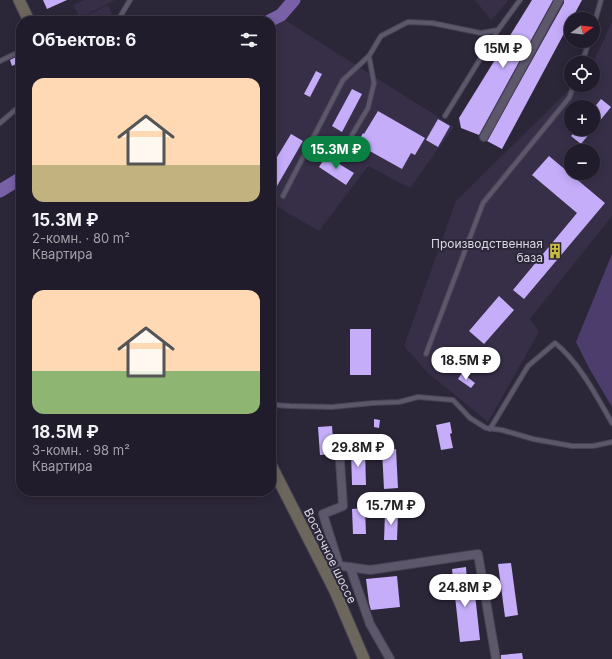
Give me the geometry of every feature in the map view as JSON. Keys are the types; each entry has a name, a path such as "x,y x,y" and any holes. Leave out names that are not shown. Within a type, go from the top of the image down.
{"street":[{"path":"19,0 27,16"},
{"path":"484,137 559,0"},
{"path":"339,446 343,506 323,514 339,565"},
{"name":"Восточное шоссе","path":"276,475 335,591 364,659"},
{"path":"321,563 370,570 478,554 496,659"},
{"path":"350,567 370,624 390,659"}],"lane":[{"path":"121,16 130,0"},
{"path":"445,116 498,30 520,0"},
{"path":"598,12 601,0"},
{"path":"283,196 343,80 369,56 381,36 408,22 432,23 480,33 498,30"},
{"path":"0,61 16,53"},
{"path":"352,135 368,108 374,83 369,56"},
{"path":"426,354 483,204 569,98 571,92"},
{"path":"0,122 16,109"},
{"path":"490,429 528,366 555,343 575,363 612,423"},
{"path":"276,405 332,407 399,402 418,396 453,400 470,418 490,429 502,430 533,439 572,446 593,446 612,442"}],"shaded area":[{"path":"84,0 115,0 84,16 79,16 73,5"},
{"path":"475,0 509,0 491,20"},
{"path":"108,5 113,16 86,16"},
{"path":"272,12 454,127 410,188 368,166 319,231 276,206 276,16 265,16"},
{"path":"612,22 612,216 530,319 539,332 488,422 428,373 404,346 456,201 567,92 600,92 600,56 596,56"},
{"path":"612,254 612,407 589,368 576,342"}],"building":[{"path":"43,0 67,0 47,9"},
{"path":"532,0 553,0 479,135 461,128 459,118"},
{"path":"564,0 582,0 576,12 564,12 564,34 502,149 487,141 564,3"},
{"path":"16,57 16,64 12,66 10,60"},
{"path":"316,71 322,74 310,97 304,94"},
{"path":"352,89 362,94 342,132 332,126"},
{"path":"601,99 611,107 600,121"},
{"path":"378,111 425,138 415,155 411,153 402,169 357,144"},
{"path":"438,119 450,126 438,147 426,140"},
{"path":"291,134 303,141 277,186 276,156 277,157"},
{"path":"571,136 587,136 581,144"},
{"path":"326,156 354,173 346,185 319,167"},
{"name":"Производственная база","path":"549,156 564,169 564,180 578,180 605,203 524,299 513,290 577,213 532,175"},
{"path":"499,296 514,310 484,344 469,331"},
{"path":"350,329 371,329 371,375 350,375"},
{"path":"462,373 475,383 471,388 458,379"},
{"path":"374,419 380,420 379,428 374,427"},
{"path":"450,422 452,433 450,434 453,448 441,450 436,425"},
{"path":"332,426 334,454 320,455 318,427"},
{"path":"396,449 398,488 384,489 382,450"},
{"path":"351,451 365,451 366,485 352,485"},
{"path":"365,508 366,534 353,534 352,509"},
{"path":"385,513 398,513 397,540 384,540"},
{"path":"511,563 518,615 505,617 498,564"},
{"path":"466,567 468,594 475,594 480,640 460,642 452,569"},
{"path":"397,576 400,607 371,610 366,579"},
{"path":"522,653 523,659 501,659 501,655"}],"waterway":[{"path":"276,18 281,15 294,0"},
{"path":"0,191 16,181"}],"place":[{"name":"Производственная база","path":"555,251"}]}
